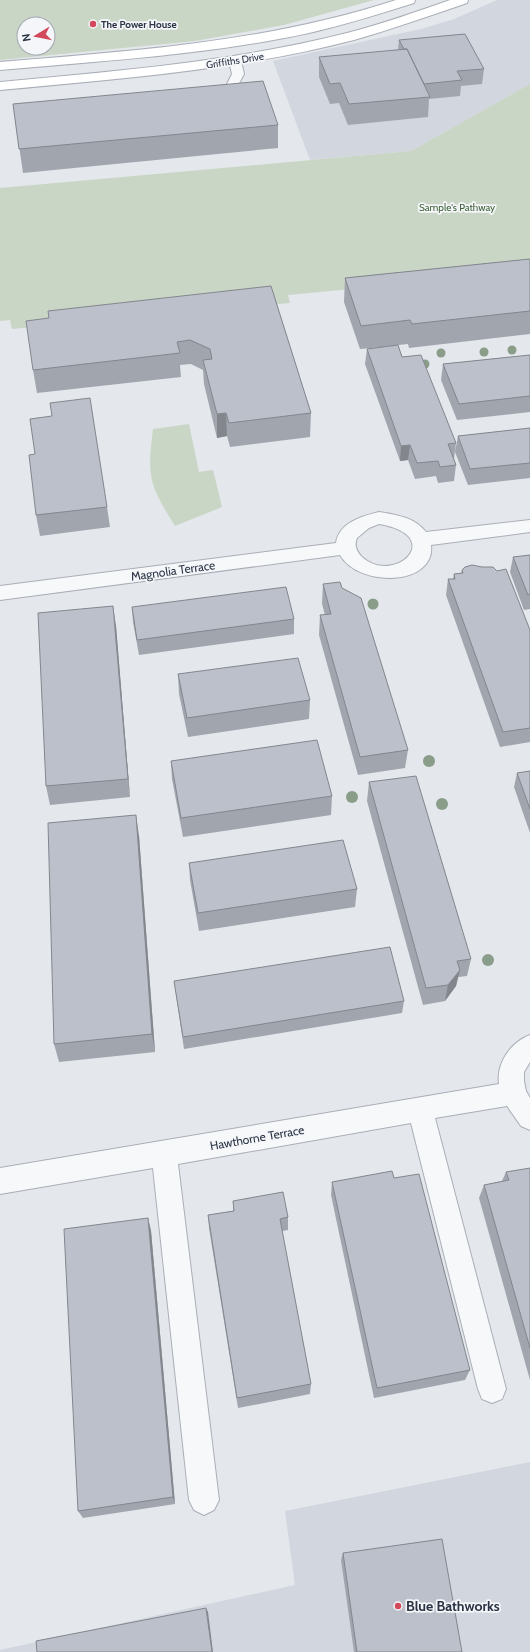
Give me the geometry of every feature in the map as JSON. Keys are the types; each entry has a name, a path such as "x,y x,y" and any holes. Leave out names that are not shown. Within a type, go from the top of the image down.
{"main road":[{"name":"Griffiths Drive","path":"0,66 219,46 348,20 409,0"},
{"name":"Griffiths Drive","path":"0,86 156,71 235,61 351,37 420,17 462,0"}],"street":[{"path":"379,518 390,519 405,524 417,532 422,539 423,548 420,556 407,568 396,571 383,572 370,570 350,557 346,548 346,539 350,531 358,525 379,518"},
{"path":"422,539 530,526"},
{"name":"Magnolia Terrace","path":"0,593 346,548"},
{"path":"530,1046 522,1052 514,1064 510,1078 513,1093 519,1106 530,1118"},
{"name":"Hawthorne Terrace","path":"0,1180 164,1154 420,1108 513,1093"},
{"path":"420,1108 492,1389"},
{"path":"164,1154 204,1500"}],"lane":[{"path":"221,108 238,74 235,61"}],"shaded area":[{"path":"497,0 530,0 530,84 411,151 310,160 273,61 421,29 454,19"},
{"path":"530,1462 530,1652 0,1652 0,1650 295,1585 285,1511"}],"green space":[{"path":"0,0 374,0 284,25 195,41 56,55 56,16 16,16 16,56 41,56 0,60"},
{"name":"Sample's Pathway","path":"530,84 530,272 288,295 290,303 12,329 10,320 0,321 0,188 411,151"},
{"path":"189,424 199,472 213,470 222,507 175,526 155,490 152,480 150,459 153,429"}],"building":[{"path":"465,34 484,69 457,71 462,80 424,84 407,49 404,49 399,40"},
{"path":"407,49 430,97 349,104 340,83 330,84 319,57"},
{"path":"263,81 278,125 19,149 13,104"},
{"path":"530,259 530,311 412,324 410,320 361,326 345,278"},
{"path":"271,286 311,413 229,423 226,413 217,414 203,360 212,359 210,349 190,340 177,342 180,353 33,370 26,321 49,318 48,311"},
{"path":"398,345 402,357 421,355 456,443 448,444 456,465 440,467 438,461 417,463 410,445 401,446 367,349"},
{"path":"530,355 530,396 459,404 443,364"},
{"path":"90,398 107,507 36,515 29,455 35,454 30,419 52,416 50,403"},
{"path":"530,428 530,463 470,469 458,436"},
{"path":"530,555 530,594 528,595 513,557"},
{"path":"472,565 493,567 497,571 506,569 530,630 530,728 503,732 448,579 455,579 454,574 463,573 462,570 465,567"},
{"path":"340,582 342,588 361,598 408,750 360,757 320,615 331,614 323,584"},
{"path":"286,587 294,619 137,640 132,607"},
{"path":"113,606 128,779 46,786 38,613"},
{"path":"298,658 310,700 187,718 178,674"},
{"path":"317,740 332,796 181,818 171,761"},
{"path":"530,771 530,809 517,773"},
{"path":"416,776 471,959 457,961 460,970 448,985 426,988 369,782"},
{"path":"136,815 152,1034 54,1044 48,823"},
{"path":"343,840 357,889 198,913 189,863"},
{"path":"390,947 404,1001 183,1037 174,981"},
{"path":"530,1168 530,1348 484,1185 509,1180 506,1172"},
{"path":"392,1171 394,1178 419,1174 470,1370 377,1388 332,1182"},
{"path":"283,1192 288,1217 280,1219 311,1384 237,1398 208,1215 234,1211 233,1201"},
{"path":"148,1218 173,1497 78,1511 64,1229"},
{"name":"Blue Bathworks","path":"442,1539 462,1652 357,1652 343,1553"},
{"path":"206,1608 212,1652 37,1652 36,1641"}],"place":[{"name":"The Power House","path":"93,24"},
{"name":"Blue Bathworks","path":"398,1606"}]}
